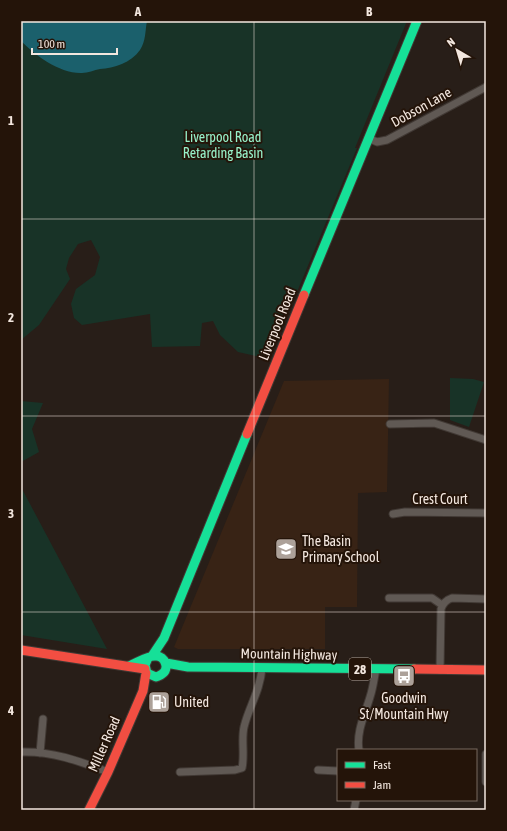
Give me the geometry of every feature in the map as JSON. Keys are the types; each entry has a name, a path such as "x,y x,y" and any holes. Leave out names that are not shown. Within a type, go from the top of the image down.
{"main road":[{"name":"Liverpool Road","path":"150,657 164,638 217,505 417,21"},
{"name":"Liverpool Road","path":"164,638 166,665"},
{"path":"21,650 146,671"},
{"name":"28","path":"150,657 161,656 166,665"},
{"path":"128,667 150,657"},
{"path":"150,657 144,665 146,671 152,677 159,677 166,665"},
{"name":"Mountain Highway","path":"166,665 188,667 486,670"},
{"name":"Miller Road","path":"89,810 108,772 144,688 146,671"},
{"name":"Miller Road","path":"144,688 156,677"}],"street":[{"name":"Dobson Lane","path":"368,138 377,142 387,140 486,88"},
{"path":"390,424 434,423 486,440"},
{"name":"Crest Court","path":"393,514 405,512 486,513"},
{"path":"389,598 432,598 442,605"},
{"path":"440,670 442,605 447,600 452,598 486,599"},
{"path":"180,772 235,770 242,768 244,761 244,728 261,681 262,668"},
{"path":"359,749 361,725 374,683 376,669"},
{"path":"40,753 43,720"},
{"path":"21,752 60,755 108,772"},
{"path":"486,754 486,782"},
{"path":"318,770 337,771"}],"shaded area":[{"name":"The Basin Primary School","path":"389,379 387,492 358,493 357,607 325,607 325,649 178,649 174,647 284,381"}],"green space":[{"name":"Liverpool Road Retarding Basin","path":"21,21 407,21 355,148 357,148 269,359 238,352 220,335 213,321 202,323 200,346 152,347 150,314 82,325 74,318 71,304 76,289 95,275 100,257 91,240 78,244 69,258 66,269 70,279 39,325 21,340"},
{"path":"450,378 473,379 484,382 469,427 450,420"},
{"path":"21,401 43,403 32,429 39,452 21,462"},
{"path":"21,487 107,649 21,635"}],"water":[{"path":"21,21 147,21 142,47 136,55 116,66 82,73 65,70 48,63 21,41"}],"traffic: fast":[{"path":"304,295 417,21"},
{"path":"152,656 164,638 247,434"},
{"path":"129,666 146,658 156,656 164,660 166,666 164,672 156,677 147,673 145,665 148,658"},
{"path":"166,663 188,667 414,669"}],"traffic: jam":[{"path":"247,434 304,295"},
{"path":"21,650 145,669"},
{"path":"414,669 486,670"},
{"path":"89,810 108,772 143,691 146,673"}],"place":[{"name":"The Basin Primary School","path":"286,549"},
{"name":"Goodwin St/Mountain Hwy","path":"404,676"},
{"name":"United","path":"159,702"}]}
